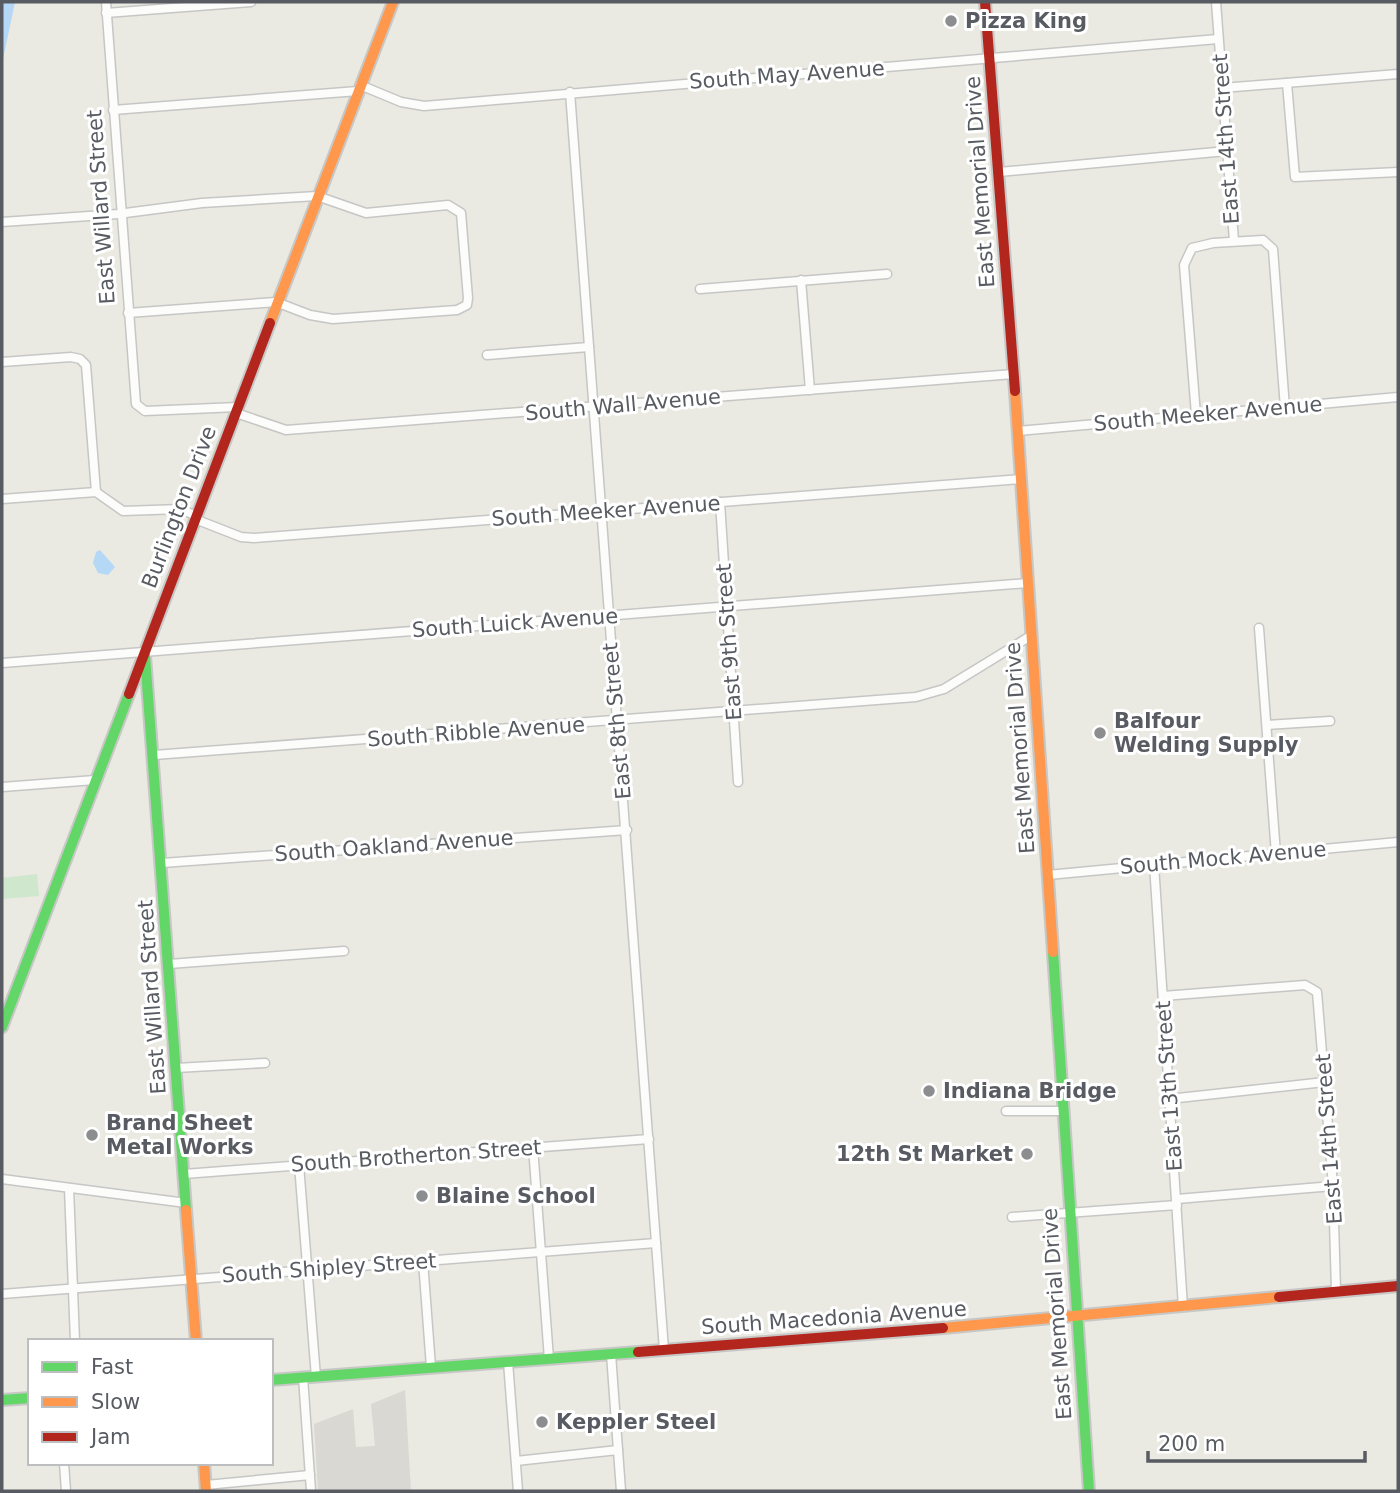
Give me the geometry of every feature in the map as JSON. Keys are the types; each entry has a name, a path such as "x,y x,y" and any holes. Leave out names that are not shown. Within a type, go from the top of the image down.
{"street":[{"name":"East Willard Street","path":"106,2 120,213 135,400 138,408"},
{"path":"106,13 251,2"},
{"name":"Burlington Drive","path":"2,1027 276,302 393,2"},
{"name":"East Memorial Drive","path":"985,2 1018,431 1068,1212 1089,1491"},
{"name":"East 14th Street","path":"1216,2 1234,242 1263,240 1273,249 1285,408"},
{"name":"South May Avenue","path":"113,110 359,88 408,105 424,106 1218,38"},
{"path":"1222,88 1398,74"},
{"path":"1287,83 1295,177 1398,172"},
{"name":"East 8th Street","path":"570,92 664,1350"},
{"path":"999,172 1227,152"},
{"path":"2,222 120,213 202,203 317,196 366,213 449,205 457,207 463,220 468,285 465,306 457,310 333,320 310,315 276,302 128,313"},
{"path":"1196,415 1184,265 1192,248 1234,242"},
{"path":"700,289 887,274"},
{"path":"801,280 810,390"},
{"path":"487,355 589,347"},
{"path":"2,362 71,357 80,359 86,365 96,492 2,499"},
{"name":"South Wall Avenue","path":"138,408 150,411 237,410 286,430 1014,374"},
{"name":"South Meeker Avenue","path":"1018,431 1398,397"},
{"name":"South Meeker Avenue","path":"96,492 123,511 181,509 246,538 1021,479"},
{"name":"East 9th Street","path":"720,502 738,782"},
{"name":"South Luick Avenue","path":"2,663 1028,583"},
{"path":"1259,628 1276,854"},
{"name":"South Ribble Avenue","path":"155,755 930,695 1032,635"},
{"name":"East Willard Street","path":"145,652 155,755 196,1339"},
{"path":"1267,726 1329,721"},
{"path":"2,788 95,780"},
{"name":"South Oakland Avenue","path":"162,863 627,830"},
{"name":"South Mock Avenue","path":"1048,875 1398,842"},
{"name":"East 13th Street","path":"1154,864 1183,1307"},
{"path":"169,964 344,951"},
{"name":"East 14th Street","path":"1163,996 1305,985 1315,988 1319,997 1333,1186 1336,1291"},
{"path":"176,1068 265,1063"},
{"path":"1169,1099 1325,1082"},
{"path":"1006,1111 1063,1111"},
{"name":"South Brotherton Street","path":"184,1174 649,1139"},
{"path":"533,1147 549,1359"},
{"path":"299,1165 316,1377"},
{"path":"2,1179 186,1203"},
{"path":"1012,1217 1333,1186"},
{"path":"69,1188 75,1339"},
{"name":"South Shipley Street","path":"2,1294 656,1243"},
{"path":"424,1261 431,1367"},
{"name":"South Macedonia Avenue","path":"273,1380 1076,1317 1398,1286"},
{"path":"611,1354 621,1491"},
{"path":"508,1362 518,1491"},
{"path":"303,1377 311,1491"},
{"path":"2,1400 28,1398"},
{"path":"516,1461 618,1450"},
{"path":"64,1465 66,1491"},
{"path":"204,1465 206,1488 310,1475"}],"shaded area":[{"path":"405,1390 411,1491 318,1491 314,1424 353,1409 356,1447 375,1446 371,1404"}],"green space":[{"path":"37,874 39,896 2,899 2,878"}],"water":[{"path":"2,2 15,2 2,64"},
{"path":"100,550 115,567 108,575 98,573 93,563 96,552"}],"traffic: fast":[{"path":"145,656 186,1210"},
{"path":"2,1027 129,694"},
{"path":"1053,952 1089,1491"},
{"path":"273,1380 638,1352"},
{"path":"2,1400 28,1398"}],"traffic: slow":[{"path":"270,323 393,2"},
{"path":"1015,391 1053,952"},
{"path":"186,1210 196,1339"},
{"path":"943,1328 1279,1297"},
{"path":"204,1465 206,1491"}],"traffic: jam":[{"path":"985,2 1015,391"},
{"path":"129,694 270,323"},
{"path":"1279,1297 1398,1286"},
{"path":"638,1352 943,1328"}],"place":[{"name":"Pizza King","path":"951,21"},
{"name":"Balfour Welding Supply","path":"1100,733"},
{"name":"Indiana Bridge","path":"929,1091"},
{"name":"Brand Sheet Metal Works","path":"92,1135"},
{"name":"12th St Market","path":"1027,1154"},
{"name":"Blaine School","path":"422,1196"},
{"name":"Keppler Steel","path":"542,1422"}]}
